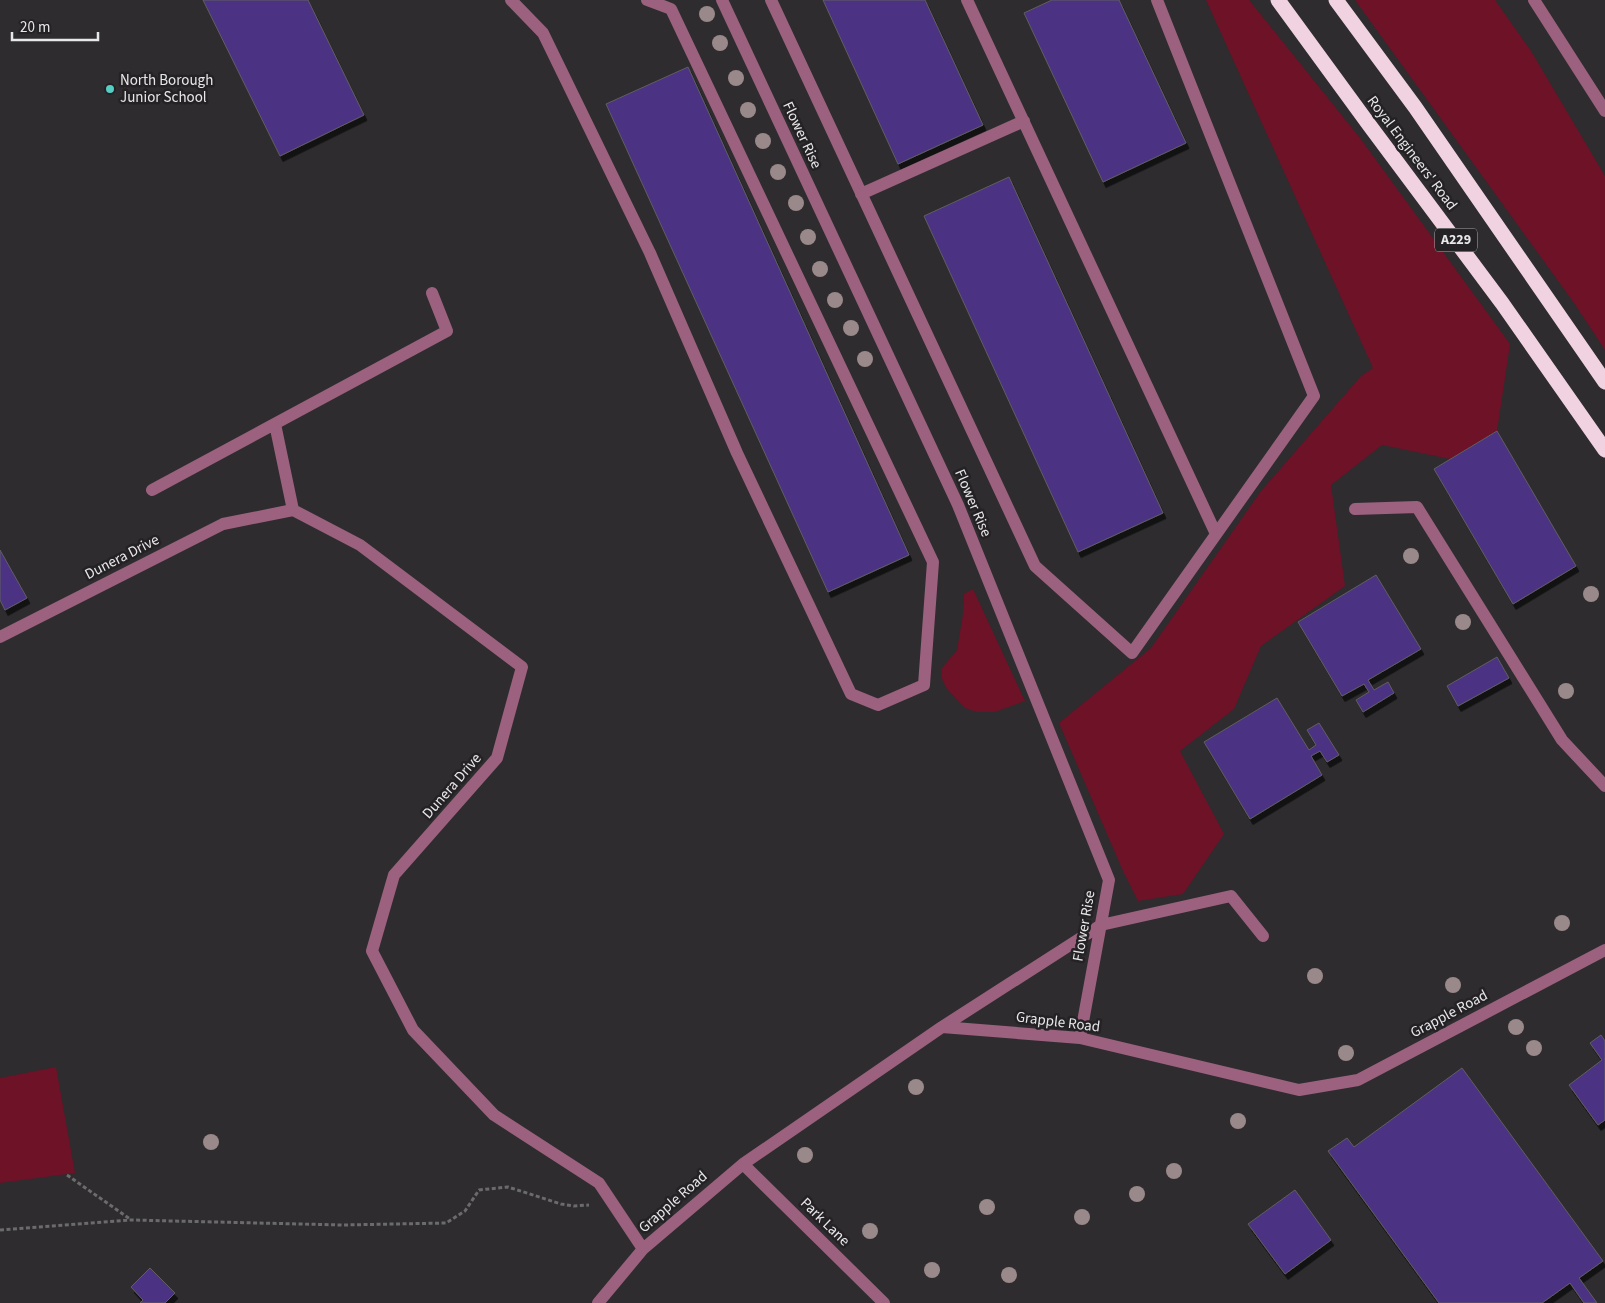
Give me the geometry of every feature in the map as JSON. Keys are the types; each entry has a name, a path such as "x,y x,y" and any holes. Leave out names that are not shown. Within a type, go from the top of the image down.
{"highway":[{"name":"Royal Engineers' Road","path":"1278,0 1502,303 1605,450"},
{"name":"Royal Engineers' Road","path":"1336,0 1415,108 1605,382"}],"street":[{"path":"511,0 543,33 650,253 737,453 851,694 878,705 924,685 933,562 671,9 647,0"},
{"name":"Flower Rise","path":"722,0 961,514 1109,880 1080,1038"},
{"path":"771,0 1034,566 1132,653 1314,396 1157,0"},
{"path":"967,0 1216,534"},
{"path":"1534,0 1605,111"},
{"path":"861,194 1024,121"},
{"path":"152,490 447,331 432,293"},
{"path":"275,424 293,510"},
{"path":"1355,509 1417,507 1562,740 1605,786"},
{"name":"Dunera Drive","path":"0,637 223,524 293,510 360,545 522,667 498,758 394,876 372,951 413,1030 494,1115 599,1183 643,1249"},
{"path":"942,1027 1101,924 1232,896 1263,936"},
{"name":"Grapple Road","path":"598,1303 643,1249 743,1164 942,1027 1080,1038 1300,1090 1358,1080 1605,950"},
{"name":"Park Lane","path":"743,1164 884,1303"}],"path":[{"path":"67,1175 131,1220"},
{"path":"0,1230 131,1220 342,1225 446,1223 465,1211 480,1190 508,1187 560,1204 574,1206 612,1202"}],"shaded area":[{"path":"1206,0 1249,0 1360,138 1510,344 1497,431 1450,459 1382,445 1331,485 1345,586 1261,646 1234,709 1180,751 1224,834 1183,894 1138,901 1123,871 1059,723 1151,648 1261,491 1361,376 1373,368"},
{"path":"1355,0 1495,0 1531,51 1605,176 1605,350 1574,303"},
{"path":"973,589 1025,701 995,712 977,712 965,708 947,689 941,677 942,668 957,650 964,594"},
{"path":"56,1067 75,1173 0,1183 0,1078"}],"building":[{"path":"203,0 308,0 364,115 280,156"},
{"path":"823,0 925,0 983,125 898,164"},
{"path":"1052,0 1119,0 1186,143 1103,182 1024,13"},
{"path":"688,67 909,555 828,592 606,104"},
{"path":"1009,177 1163,513 1078,552 924,216"},
{"path":"1497,431 1576,566 1513,604 1434,469"},
{"path":"0,550 27,598 5,610 0,600"},
{"path":"1376,575 1421,649 1368,680 1374,690 1388,682 1394,693 1363,712 1356,700 1369,692 1364,684 1342,696 1298,622"},
{"path":"1497,657 1509,678 1458,706 1447,686"},
{"path":"1277,698 1309,750 1316,745 1307,730 1319,723 1339,755 1327,762 1320,751 1311,756 1322,775 1250,819 1204,742"},
{"path":"1601,1035 1605,1041 1605,1120 1598,1125 1569,1085 1602,1060 1590,1043"},
{"path":"1462,1068 1603,1261 1579,1278 1597,1303 1584,1303 1570,1283 1542,1303 1439,1303 1328,1151 1347,1138 1354,1147"},
{"path":"1295,1190 1331,1240 1285,1274 1248,1224"},
{"path":"150,1268 175,1293 165,1303 140,1303 143,1300 131,1287"}],"place":[{"name":"North Borough Junior School","path":"110,89"}]}
